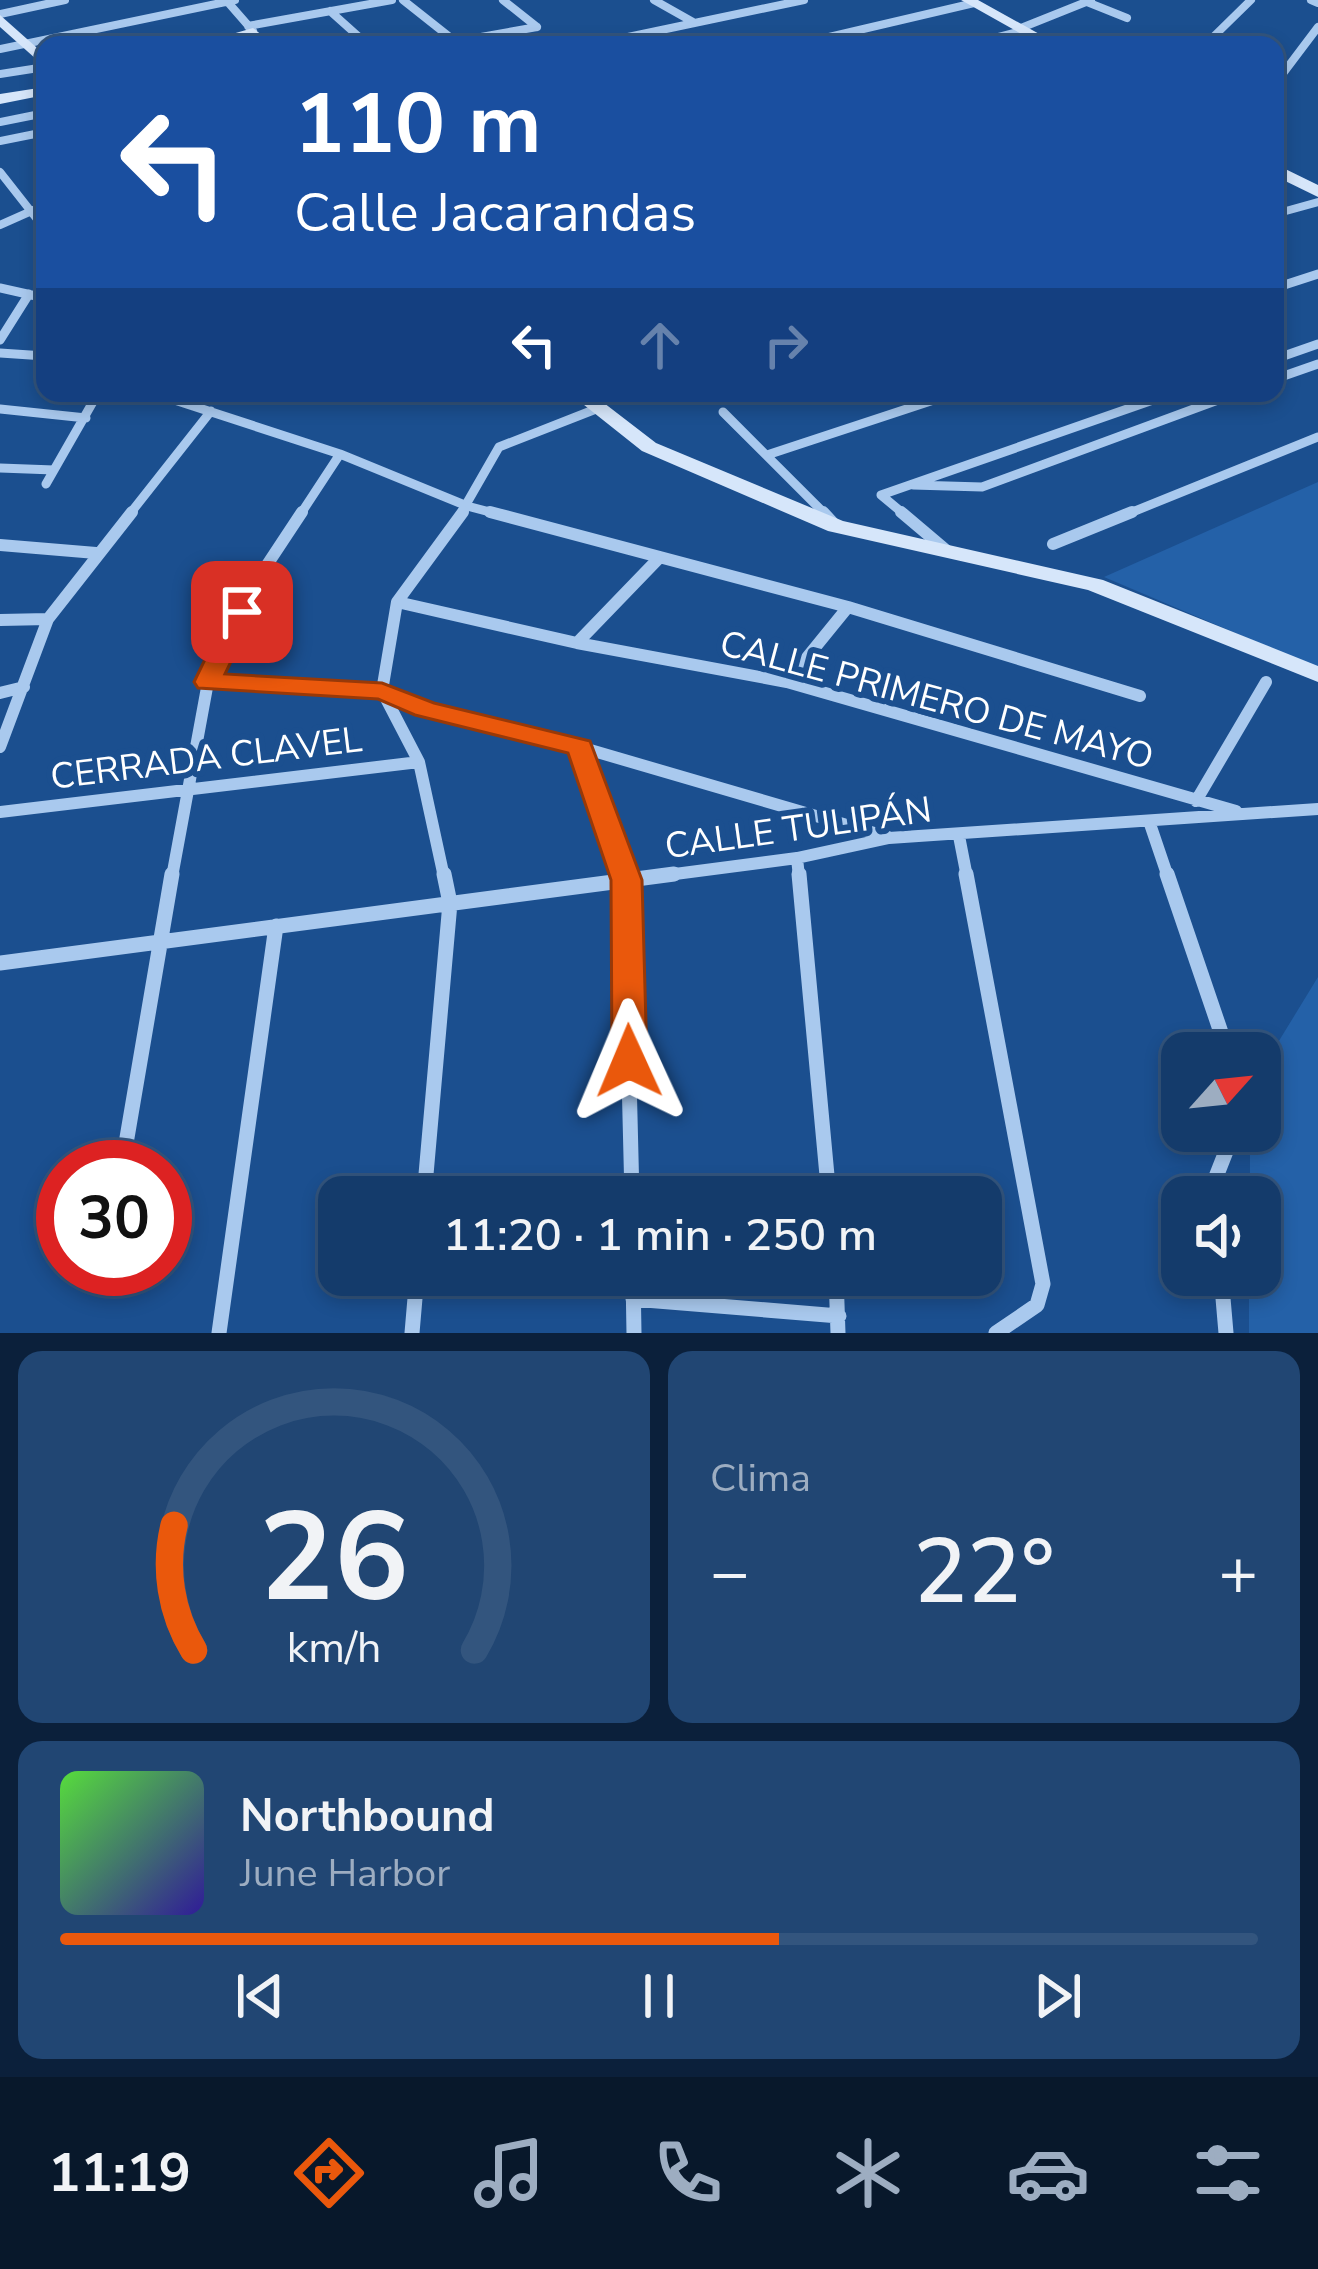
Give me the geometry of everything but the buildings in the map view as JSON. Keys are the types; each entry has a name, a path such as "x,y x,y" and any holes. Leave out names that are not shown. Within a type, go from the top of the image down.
{"street":[{"path":"0,16 65,0"},
{"path":"65,36 229,0 258,36"},
{"path":"229,36 392,0"},
{"path":"403,0 448,36"},
{"path":"488,36 537,27 502,0"},
{"path":"654,0 694,22"},
{"path":"631,36 804,0"},
{"path":"1214,36 1251,0"},
{"path":"831,36 970,1 1036,36"},
{"path":"998,36 1089,1 1127,18"},
{"path":"330,11 358,36"},
{"path":"0,16 36,53"},
{"path":"1284,72 1318,27"},
{"path":"0,49 36,42"},
{"path":"0,74 36,67"},
{"path":"0,99 36,93"},
{"path":"0,122 36,115"},
{"path":"0,141 36,134"},
{"path":"0,172 36,219"},
{"path":"1284,174 1318,192"},
{"path":"1284,211 1318,202"},
{"path":"0,225 36,209"},
{"path":"1284,285 1318,274"},
{"path":"0,288 36,296"},
{"path":"0,340 28,294"},
{"path":"1284,355 1318,344"},
{"path":"0,352 36,355"},
{"path":"1284,376 1318,364"},
{"path":"46,484 94,402"},
{"path":"182,402 340,454 466,506 848,607 1140,696"},
{"path":"426,1176 450,903 419,762 382,691 397,602 466,506 500,447 588,402 649,447 836,526 1095,585 1318,675"},
{"path":"770,454 928,402"},
{"path":"954,556 881,494 1146,402"},
{"path":"902,484 982,487 1213,402"},
{"path":"0,410 86,418"},
{"path":"0,747 48,619 211,411"},
{"path":"723,412 770,454 836,526"},
{"path":"1053,544 1318,436"},
{"path":"126,1140 157,942 191,790 208,682 259,577 340,454"},
{"path":"0,468 54,470"},
{"path":"0,545 97,553"},
{"path":"577,643 660,556"},
{"name":"CALLE PRIMERO DE MAYO","path":"397,602 577,643 787,682 1249,814"},
{"path":"787,682 848,607"},
{"path":"0,620 48,619"},
{"path":"208,682 382,691 425,709 580,747 889,838"},
{"path":"1196,801 1266,682"},
{"path":"0,693 24,688"},
{"path":"580,747 626,880 632,1176"},
{"name":"CERRADA CLAVEL","path":"0,812 419,762"},
{"name":"CALLE TULIPÁN","path":"0,963 797,857 889,838 1318,809"},
{"path":"1149,821 1221,1032"},
{"path":"959,836 1043,1284 1037,1305 996,1333"},
{"path":"797,857 827,1176"},
{"path":"220,1333 276,926"},
{"path":"412,1333 415,1296"},
{"path":"1222,1296 1226,1333"},
{"path":"634,1333 633,1299 839,1324"}],"shaded area":[{"path":"1318,482 1318,668 1104,577"},
{"path":"1318,977 1318,1333 1249,1333 1249,1296 1281,1296 1281,1176 1250,1176 1250,1152 1281,1152 1281,1038"}],"route":[{"path":"242,612 208,682 382,691 425,709 580,747 626,880 629,1061"}]}
